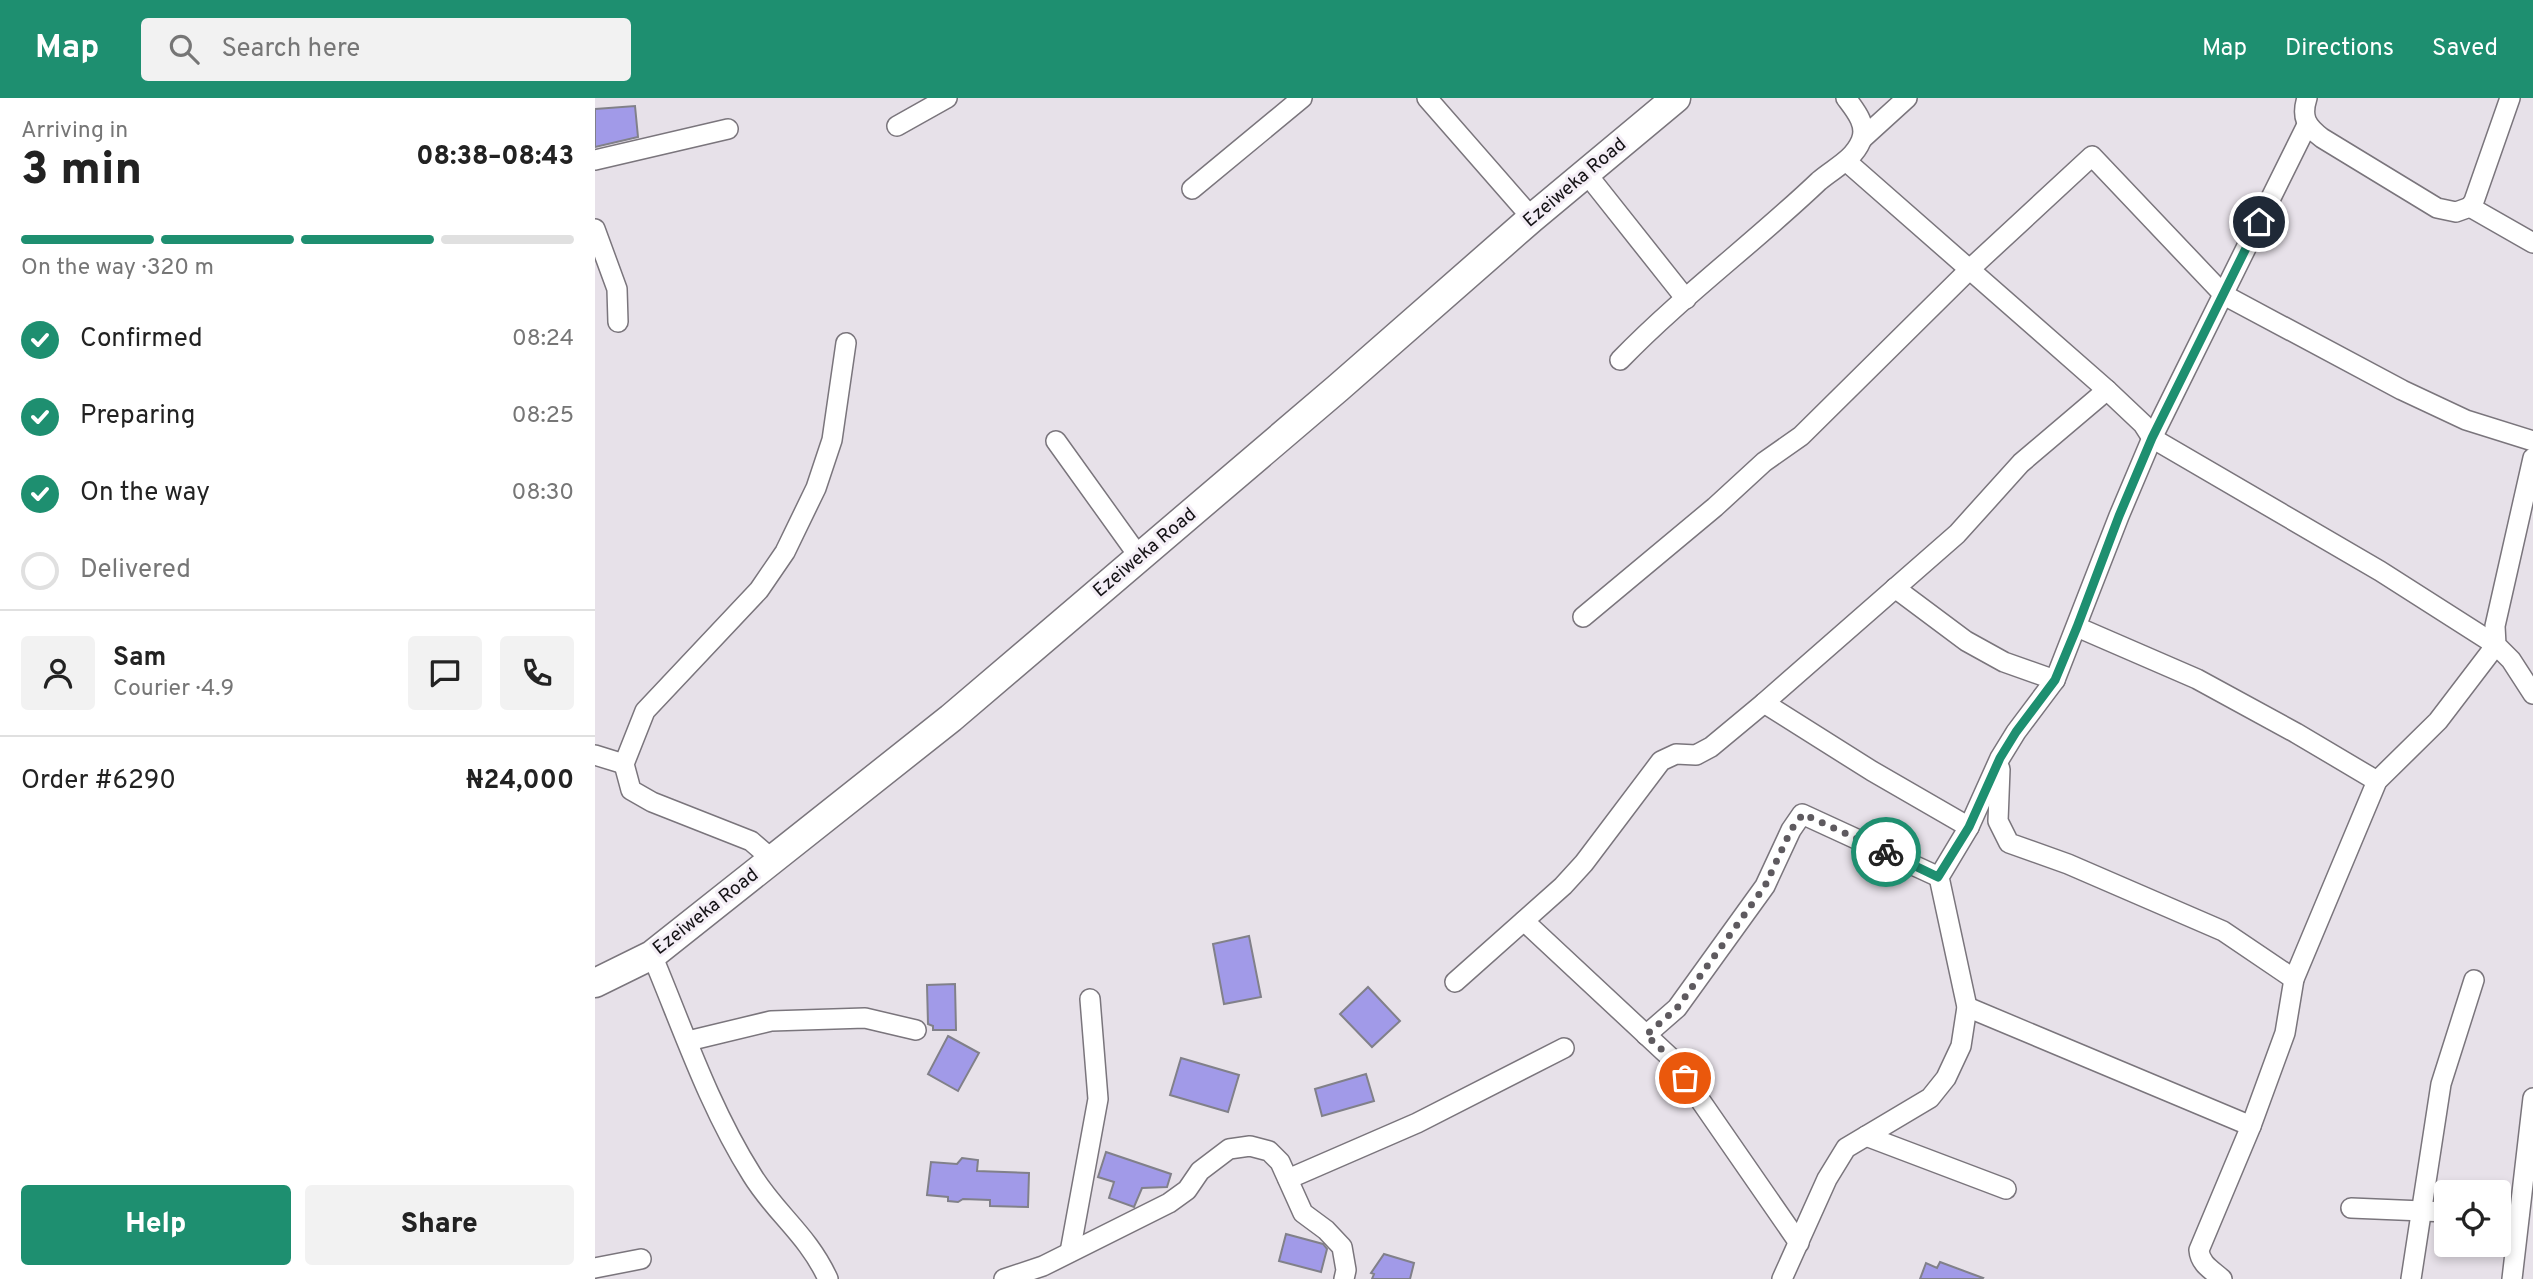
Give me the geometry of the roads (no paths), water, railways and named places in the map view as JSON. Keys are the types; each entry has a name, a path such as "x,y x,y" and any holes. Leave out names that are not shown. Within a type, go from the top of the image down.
{"main road":[{"name":"Ezeiweka Road","path":"595,983 652,955 951,718 1532,218 1676,98"}],"street":[{"path":"897,126 947,98"},
{"path":"1192,189 1302,98"},
{"path":"1427,98 1532,218"},
{"path":"1846,98 1862,121 1863,138"},
{"path":"1620,360 1651,328 1770,228 1827,174 1846,161 1863,138 1907,98"},
{"path":"2307,98 2302,114 2307,125 2322,138 2437,208 2456,212 2470,207 2474,201 2510,98"},
{"path":"1782,1279 1837,1160 1846,1148 1930,1098 1946,1078 1961,1046 1967,1007 1938,877 1969,827 2000,758 2055,680 2152,438 2307,125"},
{"path":"595,160 728,129"},
{"path":"1583,617 1715,507 1764,462 1801,436 1971,268 2092,156 2224,295 2402,390 2466,420 2533,441"},
{"path":"1846,161 2107,390 2143,424 2152,438 2380,572 2497,645 2525,671 2533,694"},
{"path":"1586,173 1686,299"},
{"path":"2470,207 2533,243"},
{"path":"595,229 617,289 618,322"},
{"path":"773,860 751,841 652,802 631,790 624,764 645,711 759,590 785,552 816,488 832,440 846,343"},
{"path":"1455,982 1563,886 1584,863 1661,761 1676,754 1696,755 1764,703 1957,534 2021,463 2107,390"},
{"path":"1056,441 1140,558"},
{"path":"2222,1279 2203,1264 2199,1250 2251,1126 2285,1033 2294,979 2377,781 2438,721 2497,645 2495,626 2499,602 2533,458"},
{"path":"1895,588 1966,641 2004,662 2055,680"},
{"path":"2077,627 2197,679 2377,781"},
{"path":"1764,703 1872,771 1969,827"},
{"path":"595,755 624,764"},
{"path":"2000,758 1998,821 2009,843 2068,864 2223,931 2294,979"},
{"path":"1646,1035 1677,1008 1765,886 1791,830 1803,814 1938,877"},
{"path":"1524,921 1671,1058 1799,1243"},
{"path":"652,955 717,1113 752,1176 806,1240 828,1279"},
{"path":"2411,1279 2441,1084 2475,980"},
{"path":"1070,1252 1098,1099 1090,999"},
{"path":"1967,1007 2251,1126"},
{"path":"688,1041 771,1021 865,1018 916,1030"},
{"path":"1288,1179 1417,1123 1564,1048"},
{"path":"2512,1279 2519,1215 2528,1175 2533,1098"},
{"path":"1866,1136 2006,1189"},
{"path":"1004,1279 1043,1266 1169,1203 1187,1190 1200,1171 1229,1149 1249,1146 1269,1151 1280,1162 1303,1213 1326,1230 1342,1247 1346,1270 1344,1279"},
{"path":"2351,1208 2434,1211"},
{"path":"2511,1215 2519,1215"},
{"path":"595,1268 641,1259"}]}
